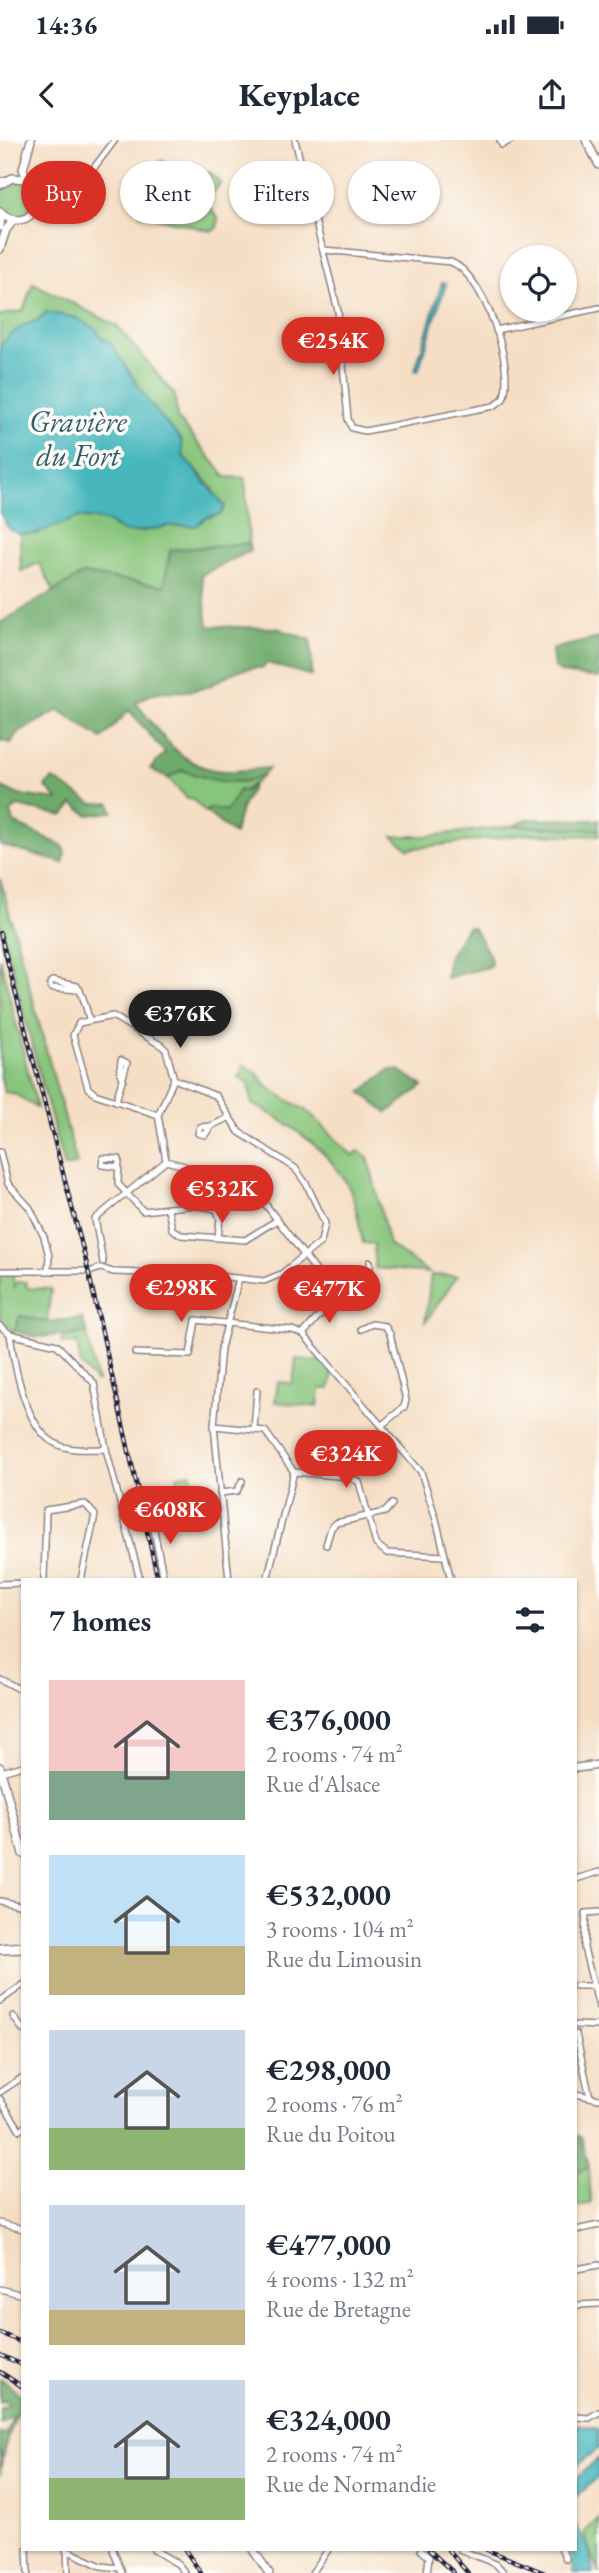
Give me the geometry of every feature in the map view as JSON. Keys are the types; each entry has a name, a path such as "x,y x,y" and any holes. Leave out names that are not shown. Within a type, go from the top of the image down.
{"main road":[{"path":"25,161 31,140"},
{"path":"586,140 599,165"},
{"path":"12,178 28,149"},
{"path":"1,183 12,178 21,179"},
{"path":"0,213 13,221 21,220"},
{"path":"0,213 0,227"},
{"path":"0,250 6,230 13,221"},
{"path":"577,1768 599,1765"},
{"path":"1,1769 21,1846"},
{"path":"254,2551 269,2573"}],"street":[{"path":"99,161 115,140"},
{"path":"295,140 342,330 348,419 352,428 359,431 494,406 503,399 505,366 496,330 480,295 457,264 324,250"},
{"path":"500,140 502,145 511,140"},
{"path":"496,330 599,307"},
{"path":"80,990 51,988 50,984 52,981 73,983 80,990 89,1019"},
{"path":"158,1115 95,1094 84,1082 73,1035 79,1023 113,1016 166,1050 174,1079 158,1115 166,1161"},
{"path":"116,1101 123,1079"},
{"path":"102,1265 119,1272 264,1281 281,1274 321,1242 326,1229 307,1185 295,1168 239,1132 216,1096 174,1079"},
{"path":"211,1126 230,1117"},
{"path":"0,1152 8,1184 30,1208 44,1237 49,1256 48,1269"},
{"path":"102,1265 95,1219 166,1161"},
{"path":"166,1161 253,1188 339,1301"},
{"path":"118,1167 117,1181 143,1211 194,1205 212,1206 219,1213 218,1237"},
{"path":"168,1209 172,1229 176,1233 245,1240 277,1220"},
{"path":"303,1334 366,1280 370,1272 370,1262"},
{"path":"0,1270 92,1271 102,1265"},
{"path":"229,1578 214,1426 226,1323 239,1278"},
{"path":"135,1353 190,1354 196,1320 292,1329 303,1334 421,1472 450,1578"},
{"path":"361,1329 372,1324 385,1326 390,1334 406,1400 404,1407 382,1425"},
{"path":"0,1326 10,1334 57,1345 92,1380 106,1449 139,1578"},
{"path":"10,1334 34,1423 53,1442 68,1448 106,1449"},
{"path":"254,1429 257,1391"},
{"path":"214,1426 265,1431 272,1437 294,1472 268,1578"},
{"path":"334,1475 338,1443 342,1436"},
{"path":"294,1472 349,1477 359,1482 376,1544 381,1550 387,1553 444,1556"},
{"path":"220,1493 237,1491 242,1481"},
{"path":"44,1578 46,1510 85,1504 95,1515 81,1578"},
{"path":"326,1545 331,1528 336,1523 385,1512 392,1504"},
{"path":"151,1515 164,1578"},
{"path":"0,1584 21,1583"},
{"path":"0,1679 21,1690"},
{"path":"1,1769 21,1766"},
{"path":"577,1879 599,1872"},
{"path":"0,1901 21,1906"},
{"path":"599,1912 586,1913 584,1948 599,2007"},
{"path":"0,1949 21,1947"},
{"path":"589,1967 599,1966"},
{"path":"0,2001 21,1986"},
{"path":"577,1986 594,1986"},
{"path":"13,2016 21,2027"},
{"path":"577,2025 599,2026"},
{"path":"577,2038 590,2097"},
{"path":"0,2092 21,2078"},
{"path":"577,2094 599,2099"},
{"path":"0,2099 21,2128"},
{"path":"0,2223 21,2228"},
{"path":"577,2230 599,2225"},
{"path":"577,2269 599,2265"},
{"path":"0,2289 21,2292"},
{"path":"577,2304 599,2304"},
{"path":"577,2417 586,2419 599,2412"},
{"path":"27,2551 28,2573"},
{"path":"67,2551 68,2573"},
{"path":"69,2551 101,2566 121,2571"},
{"path":"113,2551 121,2571"},
{"path":"156,2551 178,2564 185,2573"},
{"path":"316,2571 327,2551"},
{"path":"422,2551 429,2557 426,2573"},
{"path":"464,2551 496,2564 504,2573"},
{"path":"562,2551 566,2560"}],"green space":[{"path":"215,178 221,183 215,190"},
{"path":"21,182 21,216 17,217 4,212 -1,199 4,186"},
{"path":"215,214 218,218 217,229 211,231 182,224 215,224"},
{"path":"33,283 117,326 175,395 177,418 226,477 245,478 249,543 171,550 164,586 84,574 54,591 39,563 21,571 20,534 35,534 80,517 107,521 113,527 138,532 168,526 195,526 206,518 221,514 213,488 183,456 180,440 151,405 110,343 76,318 46,312 35,322 10,336 0,347 0,315 23,311"},
{"path":"249,543 250,551 201,575 208,626 277,628 311,640 312,676 267,663 263,668 233,673 204,688 159,692 136,703 165,739 187,759 214,770 269,768 260,776 239,782 227,782 182,770 168,778 150,769 165,753 129,710 102,739 59,710 16,734 11,743 0,740 0,623 83,574 164,586 170,550"},
{"path":"599,638 599,678 562,673 554,667 552,649"},
{"path":"182,770 223,780 242,780 264,775 239,795 227,811 210,808 206,812 191,798 187,798 168,778"},
{"path":"53,779 93,804 110,803 113,812 88,815 73,804 63,816 17,806 11,812 14,823 63,846 63,863 0,845 0,786 19,795 58,800 45,786"},
{"path":"253,786 241,809 234,834 206,812 210,808 226,811 239,790 246,791"},
{"path":"527,819 599,820 599,830 513,826"},
{"path":"513,826 599,830 599,836 528,834 408,849 393,836 428,836"},
{"path":"0,878 77,1164 64,1167 0,923"},
{"path":"467,927 473,927 490,956 491,964 446,978 448,957"},
{"path":"0,958 37,1108 15,1094 4,1092 0,1074"},
{"path":"244,1065 256,1072 270,1089 310,1113 353,1156 358,1151 368,1157 389,1245 429,1273 375,1268 374,1244 363,1243 354,1202 343,1177 308,1140 252,1104 248,1082 239,1078"},
{"path":"389,1070 399,1070 423,1086 387,1113 361,1092"},
{"path":"0,1274 13,1274 14,1289 17,1282 26,1282 27,1288 51,1289 47,1322 21,1316 14,1331 0,1321"},
{"path":"431,1275 457,1276 425,1323"},
{"path":"20,1316 47,1322 82,1318 87,1333 36,1337 14,1331"},
{"path":"87,1333 96,1382 81,1365 77,1343 62,1344 61,1338"},
{"path":"296,1359 322,1361 332,1373 330,1389 320,1389 318,1407 275,1402 278,1382 293,1383"},
{"path":"191,1473 196,1503 182,1505 177,1475"},
{"path":"577,2136 581,2136 589,2167 577,2172"},
{"path":"589,2167 591,2203 577,2207 577,2172"},
{"path":"0,2378 21,2395 21,2399 2,2459 0,2477 0,2433 6,2436 13,2416 0,2424 0,2408 8,2405 6,2400 0,2402"},
{"path":"599,2518 599,2573 598,2573 584,2533"}],"water":[{"path":"442,283 446,284 418,371 415,370"},
{"name":"Gravière du Fort","path":"46,312 76,318 97,330 100,337 110,343 151,405 181,440 183,456 225,506 221,514 206,518 196,526 168,526 138,532 124,532 107,521 80,517 35,534 20,534 9,529 0,513 0,347 17,330 39,321"},
{"path":"577,2424 598,2429 599,2448 577,2465"},
{"path":"599,2458 599,2476 577,2496 577,2477"},
{"path":"577,2527 589,2550 593,2573 574,2573 570,2551 577,2551"}],"railway":[{"path":"0,933 86,1261 158,1578"},
{"path":"0,2333 21,2342"},
{"path":"0,2355 21,2364"},
{"path":"0,2372 21,2386"},
{"path":"186,2551 201,2573"},
{"path":"430,2551 454,2573"},
{"path":"449,2551 468,2573"},
{"path":"490,2551 545,2573"}]}
